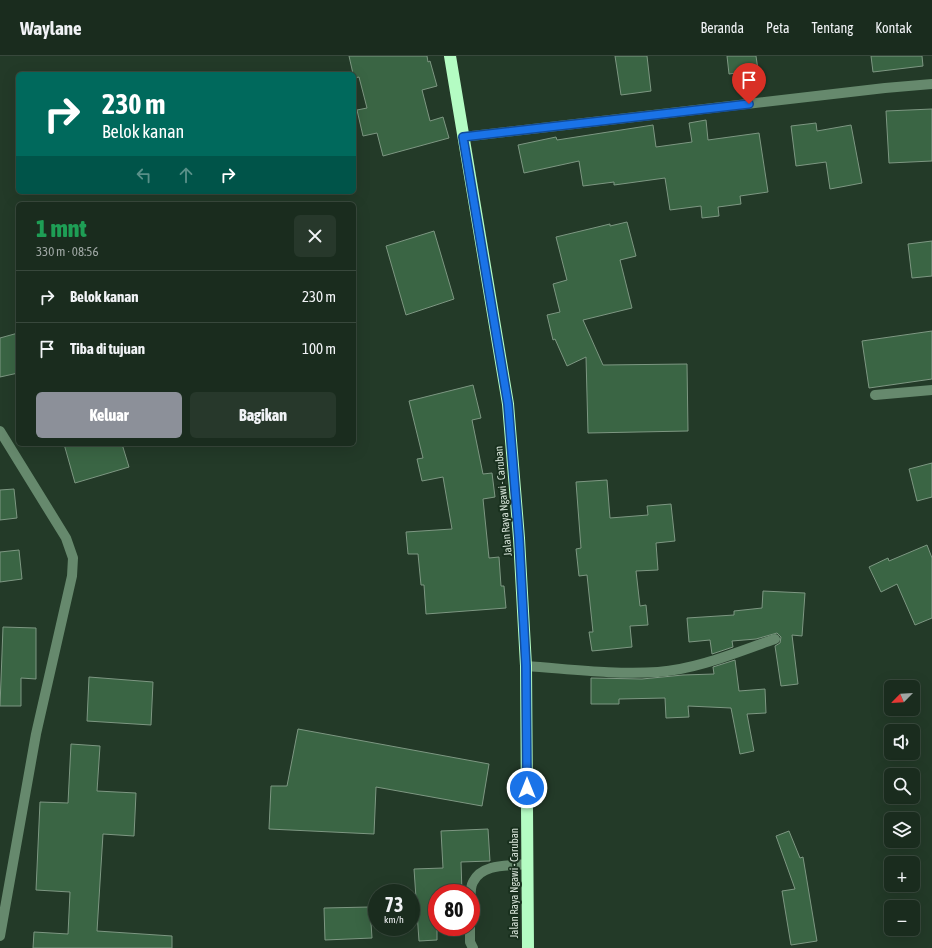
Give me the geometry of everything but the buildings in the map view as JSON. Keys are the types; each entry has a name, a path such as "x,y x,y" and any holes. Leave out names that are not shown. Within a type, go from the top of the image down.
{"highway":[{"name":"Jalan Raya Ngawi - Caruban","path":"450,56 508,404 519,538 526,666 528,948"}],"street":[{"path":"463,137 885,88 932,84"},
{"path":"875,395 932,390"},
{"path":"0,431 66,538 73,558 72,576 36,734 0,936"},
{"path":"526,666 615,672 658,672 698,665 776,640"},
{"path":"472,884 480,873 487,869 527,864"},
{"path":"470,936 470,942 473,948"}],"route":[{"path":"527,788 526,666 519,538 508,404 463,137 749,104"}]}
